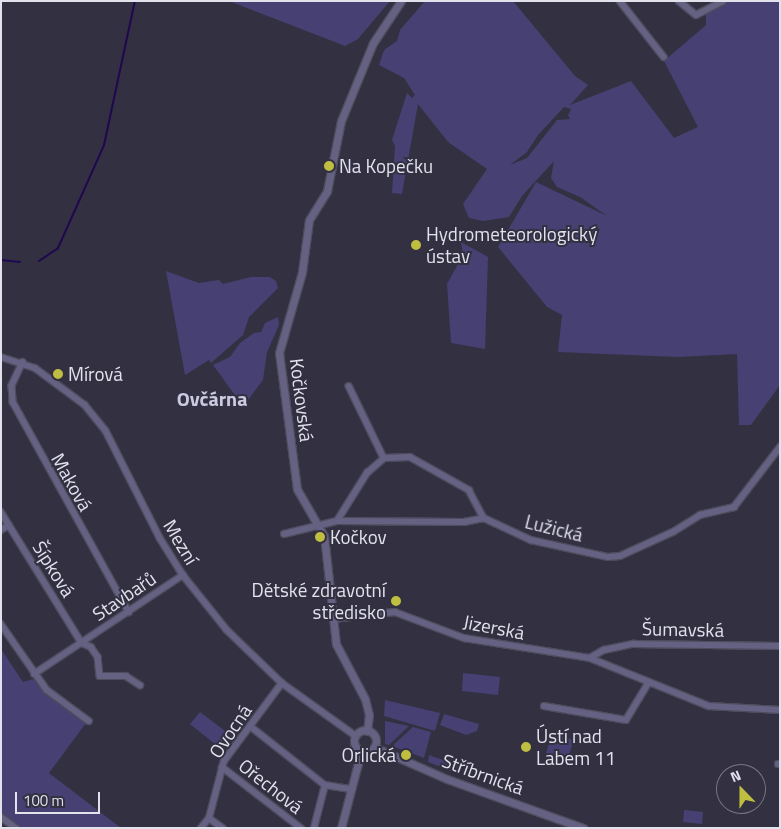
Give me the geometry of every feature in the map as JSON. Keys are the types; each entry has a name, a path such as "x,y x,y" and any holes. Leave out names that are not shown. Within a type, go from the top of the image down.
{"street":[{"name":"Kočkovská","path":"367,731 369,715 365,699 337,647 324,536 320,524 297,489 280,353 302,272 309,220 327,192 341,121 361,71 382,27 401,1"},
{"path":"620,1 664,57"},
{"path":"679,1 696,15 723,1"},
{"name":"Mezní","path":"1,357 23,362 69,390 100,423 160,538 183,575 227,630 282,683 356,736"},
{"name":"Maková","path":"23,362 12,386 13,402 129,612"},
{"path":"349,386 384,458"},
{"name":"Lužická","path":"484,518 531,540 608,557 620,556 673,532 700,516 734,507 777,454 780,447"},
{"path":"284,534 337,521 464,522 484,518 469,490 410,457 384,458 367,473 337,521"},
{"name":"Šípková","path":"1,512 82,643"},
{"path":"1,530 9,525"},
{"name":"Stavbařů","path":"34,674 183,575"},
{"name":"Jizerská","path":"333,619 395,612 464,638 590,658 709,706 780,710"},
{"path":"1,624 34,674 47,690 89,721"},
{"name":"Stavbařů","path":"82,643 91,647 98,657 100,676 126,676 140,685"},
{"name":"Šumavská","path":"590,658 604,650 633,644 780,646"},
{"path":"544,706 626,720 649,682"},
{"name":"Ovocná","path":"202,828 209,818 222,767 282,683"},
{"path":"250,726 325,785 351,789"},
{"path":"367,731 375,737 374,747 361,752 354,744 356,736 367,731"},
{"name":"Stříbrnická","path":"374,747 447,779 583,828"},
{"path":"341,828 361,752"},
{"name":"Ořechová","path":"222,767 300,828"},
{"path":"314,828 325,785"},
{"path":"1,817 16,828"},
{"path":"209,818 223,828"}],"shaded area":[{"path":"229,1 390,1 358,39 345,46"},
{"path":"425,1 513,1 575,76 588,85 570,105 631,81 674,138 698,127 664,61 706,25 706,8 714,1 780,1 780,385 751,425 739,425 737,354 678,357 558,352 562,315 547,307 498,247 536,182 607,216 580,197 557,187 551,178 554,161 522,196 509,217 483,221 469,218 463,204 487,169 448,142 418,104 402,194 392,193 395,146 392,140 407,93 412,98 415,95 404,78 379,65 384,50 397,41 400,30","holes":["564,107 571,109 568,115 570,119 557,120 527,158 510,165 527,152 538,135"]},
{"path":"461,242 488,257 485,349 451,343 447,284 463,255"},
{"path":"166,271 199,283 219,280 223,284 251,277 270,277 276,281 278,288 249,317 243,335 211,363 209,360 185,375"},
{"path":"278,317 279,325 267,352 263,380 248,400 240,402 213,365 230,357 240,343 254,333 261,332 265,323"},
{"path":"1,649 23,682 33,679 86,723 49,773 121,828 20,828 1,814"},
{"path":"463,673 500,677 498,695 462,691"},
{"path":"385,700 440,713 435,731 384,716"},
{"path":"200,712 229,734 220,748 190,724"},
{"path":"444,714 479,724 477,731 466,735 440,725"},
{"path":"385,721 409,726 389,745 385,744"},
{"path":"413,727 431,732 424,758 392,746"},
{"path":"552,733 574,740 567,761 546,753"},
{"path":"429,755 460,766 458,774 428,762"},
{"path":"684,810 703,812 702,824 683,822"}],"waterway":[{"path":"39,261 58,248 104,145 135,1"},
{"path":"1,260 20,262"}],"place":[{"name":"Na Kopečku","path":"329,166"},
{"name":"Hydrometeorologický ústav","path":"416,245"},
{"name":"Mírová","path":"58,374"},
{"name":"Kočkov","path":"320,537"},
{"name":"Dětské zdravotní středisko","path":"396,601"},
{"name":"Ústí nad Labem 11","path":"526,747"},
{"name":"Orlická","path":"406,755"}],"district":[{"name":"Ovčárna","path":"212,398"}]}
